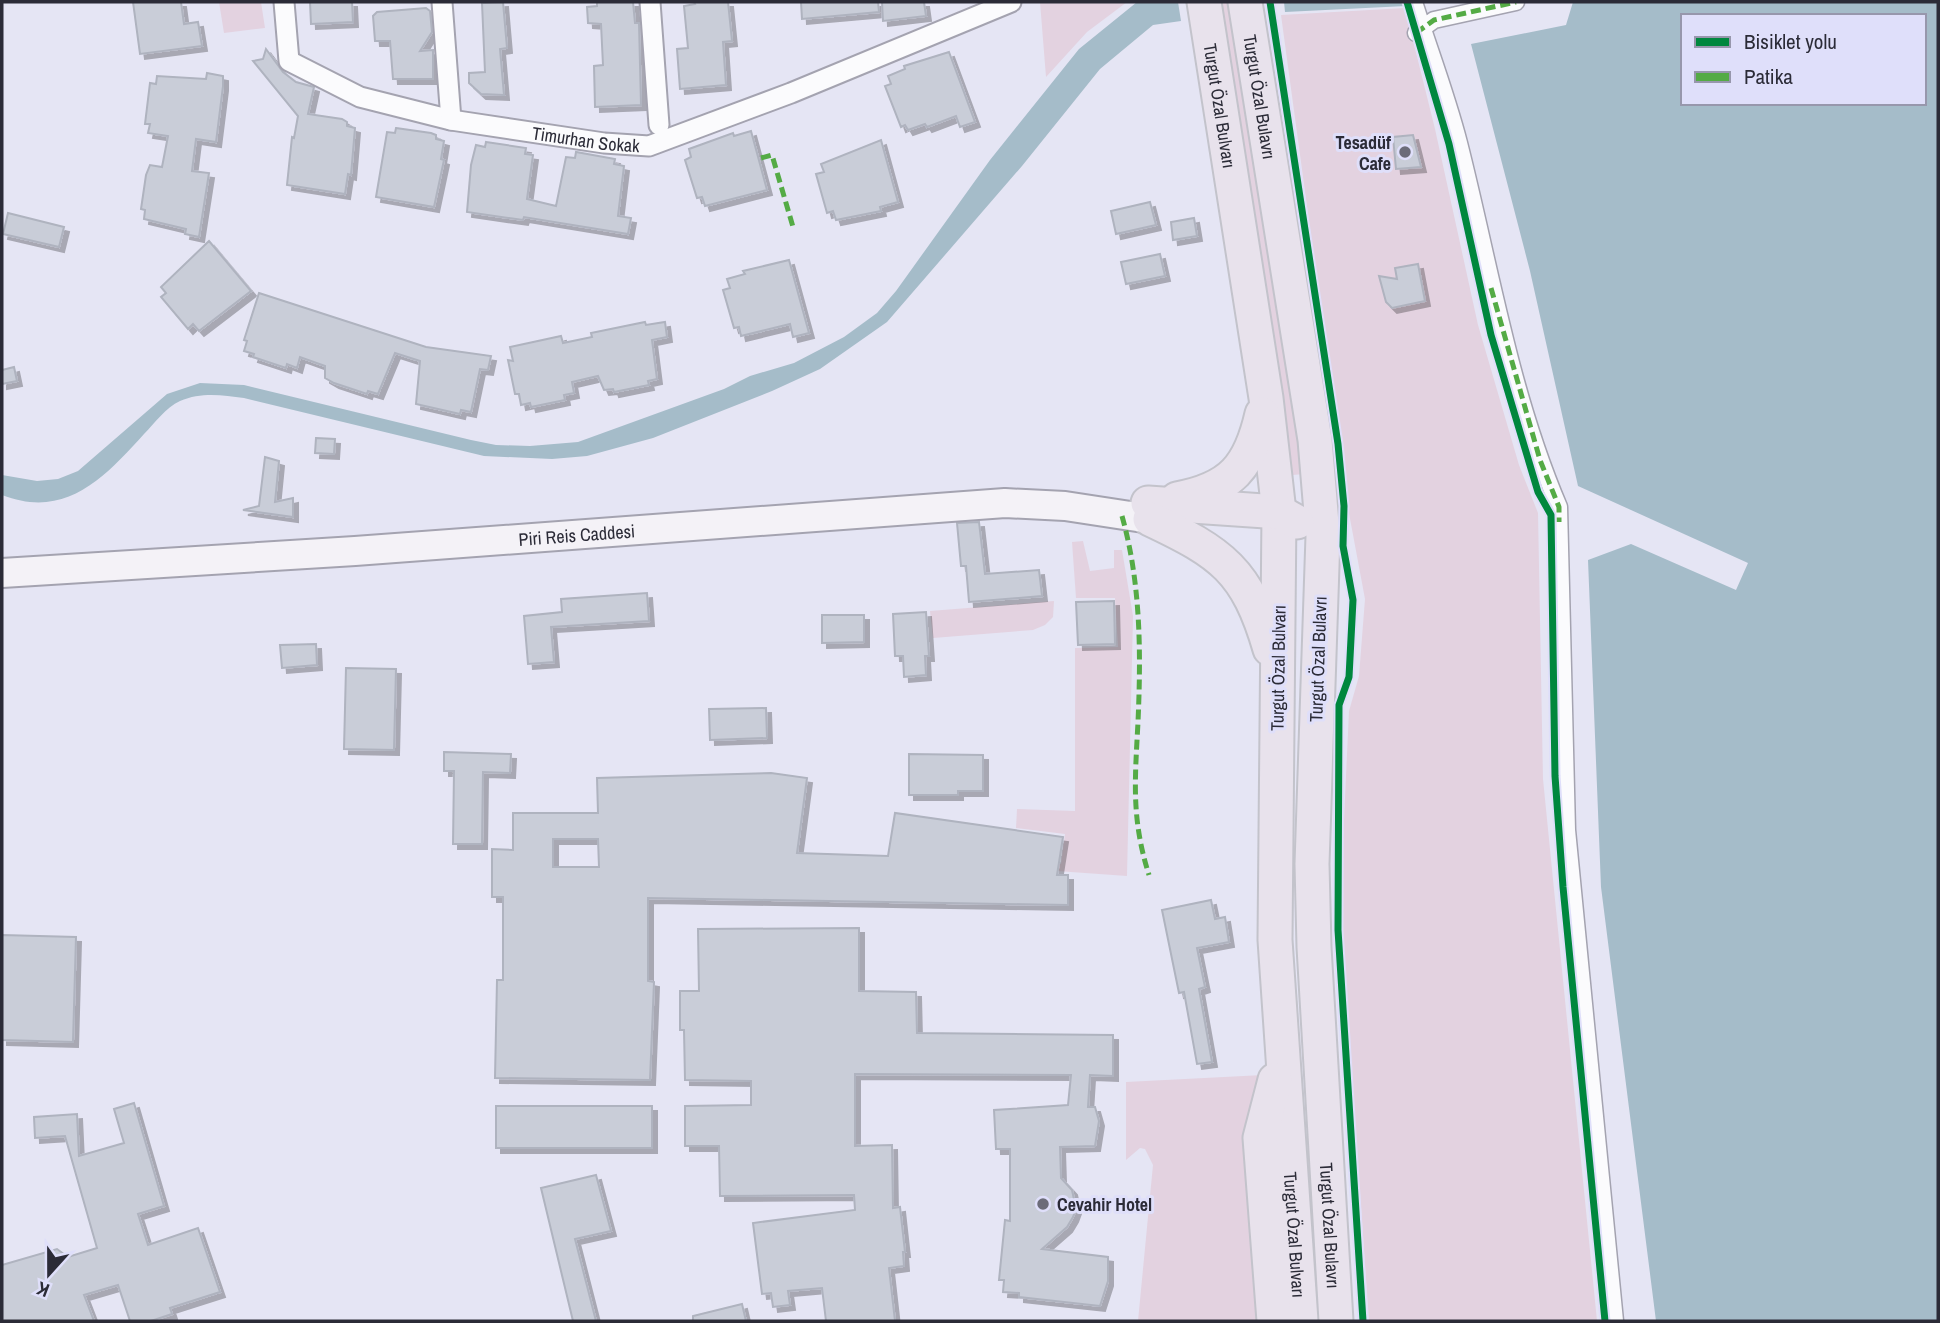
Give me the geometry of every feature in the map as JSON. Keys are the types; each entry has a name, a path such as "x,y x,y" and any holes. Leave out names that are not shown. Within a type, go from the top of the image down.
{"highway":[{"name":"Turgut Özal Bulavrı","path":"1245,9 1315,440 1323,536 1312,864 1336,1321"},
{"name":"Turgut Özal Bulvarı","path":"1206,11 1266,398 1280,525 1275,940 1301,1321"},
{"path":"1149,511 1219,487 1239,471 1257,436 1266,398"},
{"path":"1149,511 1280,525 1323,536"},
{"path":"1149,511 1207,547 1249,590 1277,671"},
{"path":"1271,1315 1260,1138 1284,1047"}],"main road":[{"name":"Piri Reis Caddesi","path":"2,558 137,553 522,530 1002,488 1149,511"},
{"name":"Piri Reis Caddesi","path":"2,573 368,550 1005,503 1149,511"}],"street":[{"name":"Timurhan Sokak","path":"284,2 289,61 360,97 451,120 604,143 649,146 767,103 1011,2"},
{"path":"442,2 451,120"},
{"path":"650,2 659,124"},
{"path":"1420,31 1434,20 1516,2"},
{"path":"1415,3 1420,31 1459,142 1507,351 1540,460 1559,507 1567,830 1615,1321"}],"shaded area":[{"path":"219,2 261,2 265,28 224,33"},
{"path":"1040,2 1127,2 1087,32 1046,77"},
{"path":"1219,2 1232,2 1305,474 1292,475 1284,408"},
{"path":"1405,8 1478,325 1519,465 1538,513 1543,779 1597,1321 1369,1321 1340,907 1349,711 1359,676 1365,599 1348,508 1281,15"},
{"path":"1083,541 1090,571 1114,568 1114,550 1122,550 1133,616 1127,876 1029,869 1030,862 1061,864 1065,834 1016,828 1017,809 1075,811 1075,648 1118,647 1115,598 1076,598 1072,542"},
{"path":"1054,601 1053,617 1045,625 1033,630 933,638 930,611"},
{"path":"1263,1075 1261,1314 1257,1321 1138,1321 1153,1165 1145,1149 1140,1148 1126,1160 1126,1082"}],"water":[{"path":"1137,2 1178,2 1181,21 1153,25 1100,69 1022,166 887,322 820,369 772,391 653,438 587,456 552,459 484,456 244,398 196,396 170,407 114,465 82,490 65,498 46,502 25,501 2,495 2,475 37,481 58,479 78,471 167,394 200,383 244,385 471,440 496,445 530,446 578,442 724,389 750,376 794,363 844,337 877,313 896,291 990,160 1079,49"},
{"path":"1284,2 1404,2 1406,6 1285,12"},
{"path":"1573,2 1938,2 1938,1321 1656,1321 1601,887 1588,560 1631,544 1736,590 1748,563 1578,486 1530,271 1471,44 1566,25"}],"building":[{"path":"133,2 181,2 184,24 198,22 202,46 140,54"},
{"path":"310,2 352,2 353,22 311,24"},
{"path":"503,2 507,48 500,49 504,95 481,94 469,83 469,73 485,72 482,3"},
{"path":"597,2 633,2 635,23 639,23 641,105 595,107 594,66 603,65 601,24 588,23 587,7 597,6"},
{"path":"694,2 728,2 732,41 723,42 726,85 680,89 677,49 688,48 684,6 695,4"},
{"path":"801,2 878,2 879,12 802,19"},
{"path":"882,2 924,2 926,16 883,21"},
{"path":"426,8 430,11 432,32 420,51 433,50 433,79 393,79 390,41 375,41 373,16 377,12"},
{"path":"266,49 283,72 296,82 314,87 308,114 342,119 347,122 347,126 355,128 351,175 348,174 345,194 287,185 292,137 294,138 298,116 253,61 263,59"},
{"path":"949,52 975,122 960,127 956,116 927,127 925,124 908,130 905,125 901,127 885,86 891,84 888,76 905,69 904,66"},
{"path":"207,73 223,76 223,86 216,142 196,139 192,171 209,173 199,237 185,234 186,229 144,219 145,210 141,209 146,175 150,165 162,167 168,136 148,133 150,124 145,124 150,83 156,84 157,76 206,79"},
{"path":"396,128 431,133 436,135 436,139 444,141 441,159 444,160 434,207 376,197 387,132 395,133"},
{"path":"751,131 767,190 705,206 702,197 697,198 685,160 691,157 689,149 733,133 734,136"},
{"path":"1413,135 1421,167 1396,169 1393,137"},
{"path":"881,140 898,202 880,207 881,211 836,220 833,211 827,213 816,174 824,172 821,164"},
{"path":"486,142 526,148 525,154 533,155 527,199 556,206 566,157 575,158 576,152 615,159 614,164 624,166 618,216 631,218 628,234 524,217 523,220 467,212 471,165 476,145 485,147"},
{"path":"1150,202 1156,225 1116,234 1111,211"},
{"path":"8,213 64,227 59,247 3,234"},
{"path":"1194,218 1197,236 1173,240 1171,222"},
{"path":"209,241 251,291 199,331 193,324 188,329 161,297 166,293 161,287"},
{"path":"1160,254 1165,276 1126,284 1121,262"},
{"path":"789,260 809,333 793,337 790,324 741,336 739,327 734,328 723,290 730,288 727,279 745,274 743,271"},
{"path":"1418,264 1425,301 1392,308 1386,302 1379,276 1397,279 1395,268"},
{"path":"259,293 426,347 491,356 488,370 480,369 471,412 461,410 460,414 416,404 420,361 395,353 378,394 368,391 367,394 334,383 325,378 325,366 300,357 297,368 287,364 286,368 253,357 254,354 244,351 247,341 244,340"},
{"path":"645,322 646,325 665,322 667,337 652,340 657,379 648,381 649,385 614,392 613,389 604,390 598,376 572,382 574,393 564,395 565,400 531,407 530,403 521,405 519,394 515,394 508,360 513,361 510,347 561,336 563,343 592,337 591,333"},
{"path":"14,367 17,381 2,384 2,370"},
{"path":"316,438 335,439 334,454 315,453"},
{"path":"265,457 279,461 275,502 293,498 293,517 243,510 259,506"},
{"path":"979,522 985,574 1039,570 1042,596 969,602 966,566 961,566 957,523"},
{"path":"647,593 649,621 551,627 554,662 528,664 524,616 562,612 561,599"},
{"path":"1114,601 1115,644 1078,645 1076,602"},
{"path":"926,612 929,656 925,656 926,675 904,677 903,656 895,656 893,614"},
{"path":"822,615 864,615 864,642 822,643"},
{"path":"316,644 317,665 282,668 280,645"},
{"path":"346,668 396,669 394,750 344,749"},
{"path":"766,708 767,738 710,740 709,709"},
{"path":"444,752 511,754 510,773 483,772 482,844 453,844 454,771 444,771"},
{"path":"909,754 983,755 983,791 958,791 958,795 909,795"},
{"path":"771,773 807,778 797,853 888,856 895,813 1063,837 1057,875 1068,875 1068,905 648,898 648,981 654,982 650,1080 495,1078 497,980 503,980 503,897 492,897 492,849 513,850 513,813 598,813 597,778","holes":["553,839 598,839 599,867 553,867"]},
{"path":"1211,900 1215,919 1225,917 1229,942 1197,948 1205,987 1199,989 1212,1062 1197,1064 1184,992 1179,993 1162,910"},
{"path":"859,928 859,991 916,992 917,1033 1113,1035 1113,1076 1090,1075 1088,1107 1095,1107 1099,1121 1095,1146 1060,1147 1061,1178 1072,1190 1076,1209 1067,1227 1042,1249 1108,1257 1108,1281 1100,1306 1019,1297 1019,1293 1003,1292 1004,1280 999,1280 1005,1220 1010,1221 1010,1149 996,1149 994,1110 1068,1105 1071,1075 855,1074 855,1146 892,1145 893,1208 900,1207 905,1252 904,1266 889,1268 895,1321 826,1321 822,1288 788,1291 790,1305 773,1307 771,1293 762,1294 753,1223 855,1210 854,1195 720,1196 719,1146 685,1146 685,1106 751,1105 751,1081 685,1080 684,1030 680,1030 680,991 699,991 698,929"},
{"path":"2,935 76,937 73,1042 2,1040"},
{"path":"134,1103 164,1206 138,1214 148,1245 198,1228 220,1292 170,1308 172,1314 151,1321 130,1321 118,1285 84,1295 94,1321 2,1321 2,1265 57,1249 68,1257 97,1248 65,1136 35,1138 34,1117 77,1114 79,1156 124,1143 114,1109"},
{"path":"496,1106 652,1106 652,1148 496,1148"},
{"path":"596,1175 611,1231 575,1239 596,1321 573,1321 541,1188"},
{"path":"742,1304 746,1321 693,1321 693,1316"}],"marked path":[{"path":"1416,33 1434,20 1516,2"},
{"path":"761,158 772,155 793,227"},
{"path":"1491,288 1540,460 1559,507 1559,522"},
{"path":"1122,516 1133,567 1138,619 1136,799 1139,835 1149,875"}],"cycle path":[{"path":"1270,2 1338,444 1344,506 1343,546 1353,600 1349,677 1339,705 1338,930 1363,1321"},
{"path":"1407,2 1449,144 1491,335 1538,492 1551,515 1555,776 1563,887 1605,1321"}],"place":[{"name":"Tesadüf Cafe","path":"1405,152"},
{"name":"Cevahir Hotel","path":"1043,1204"}]}
